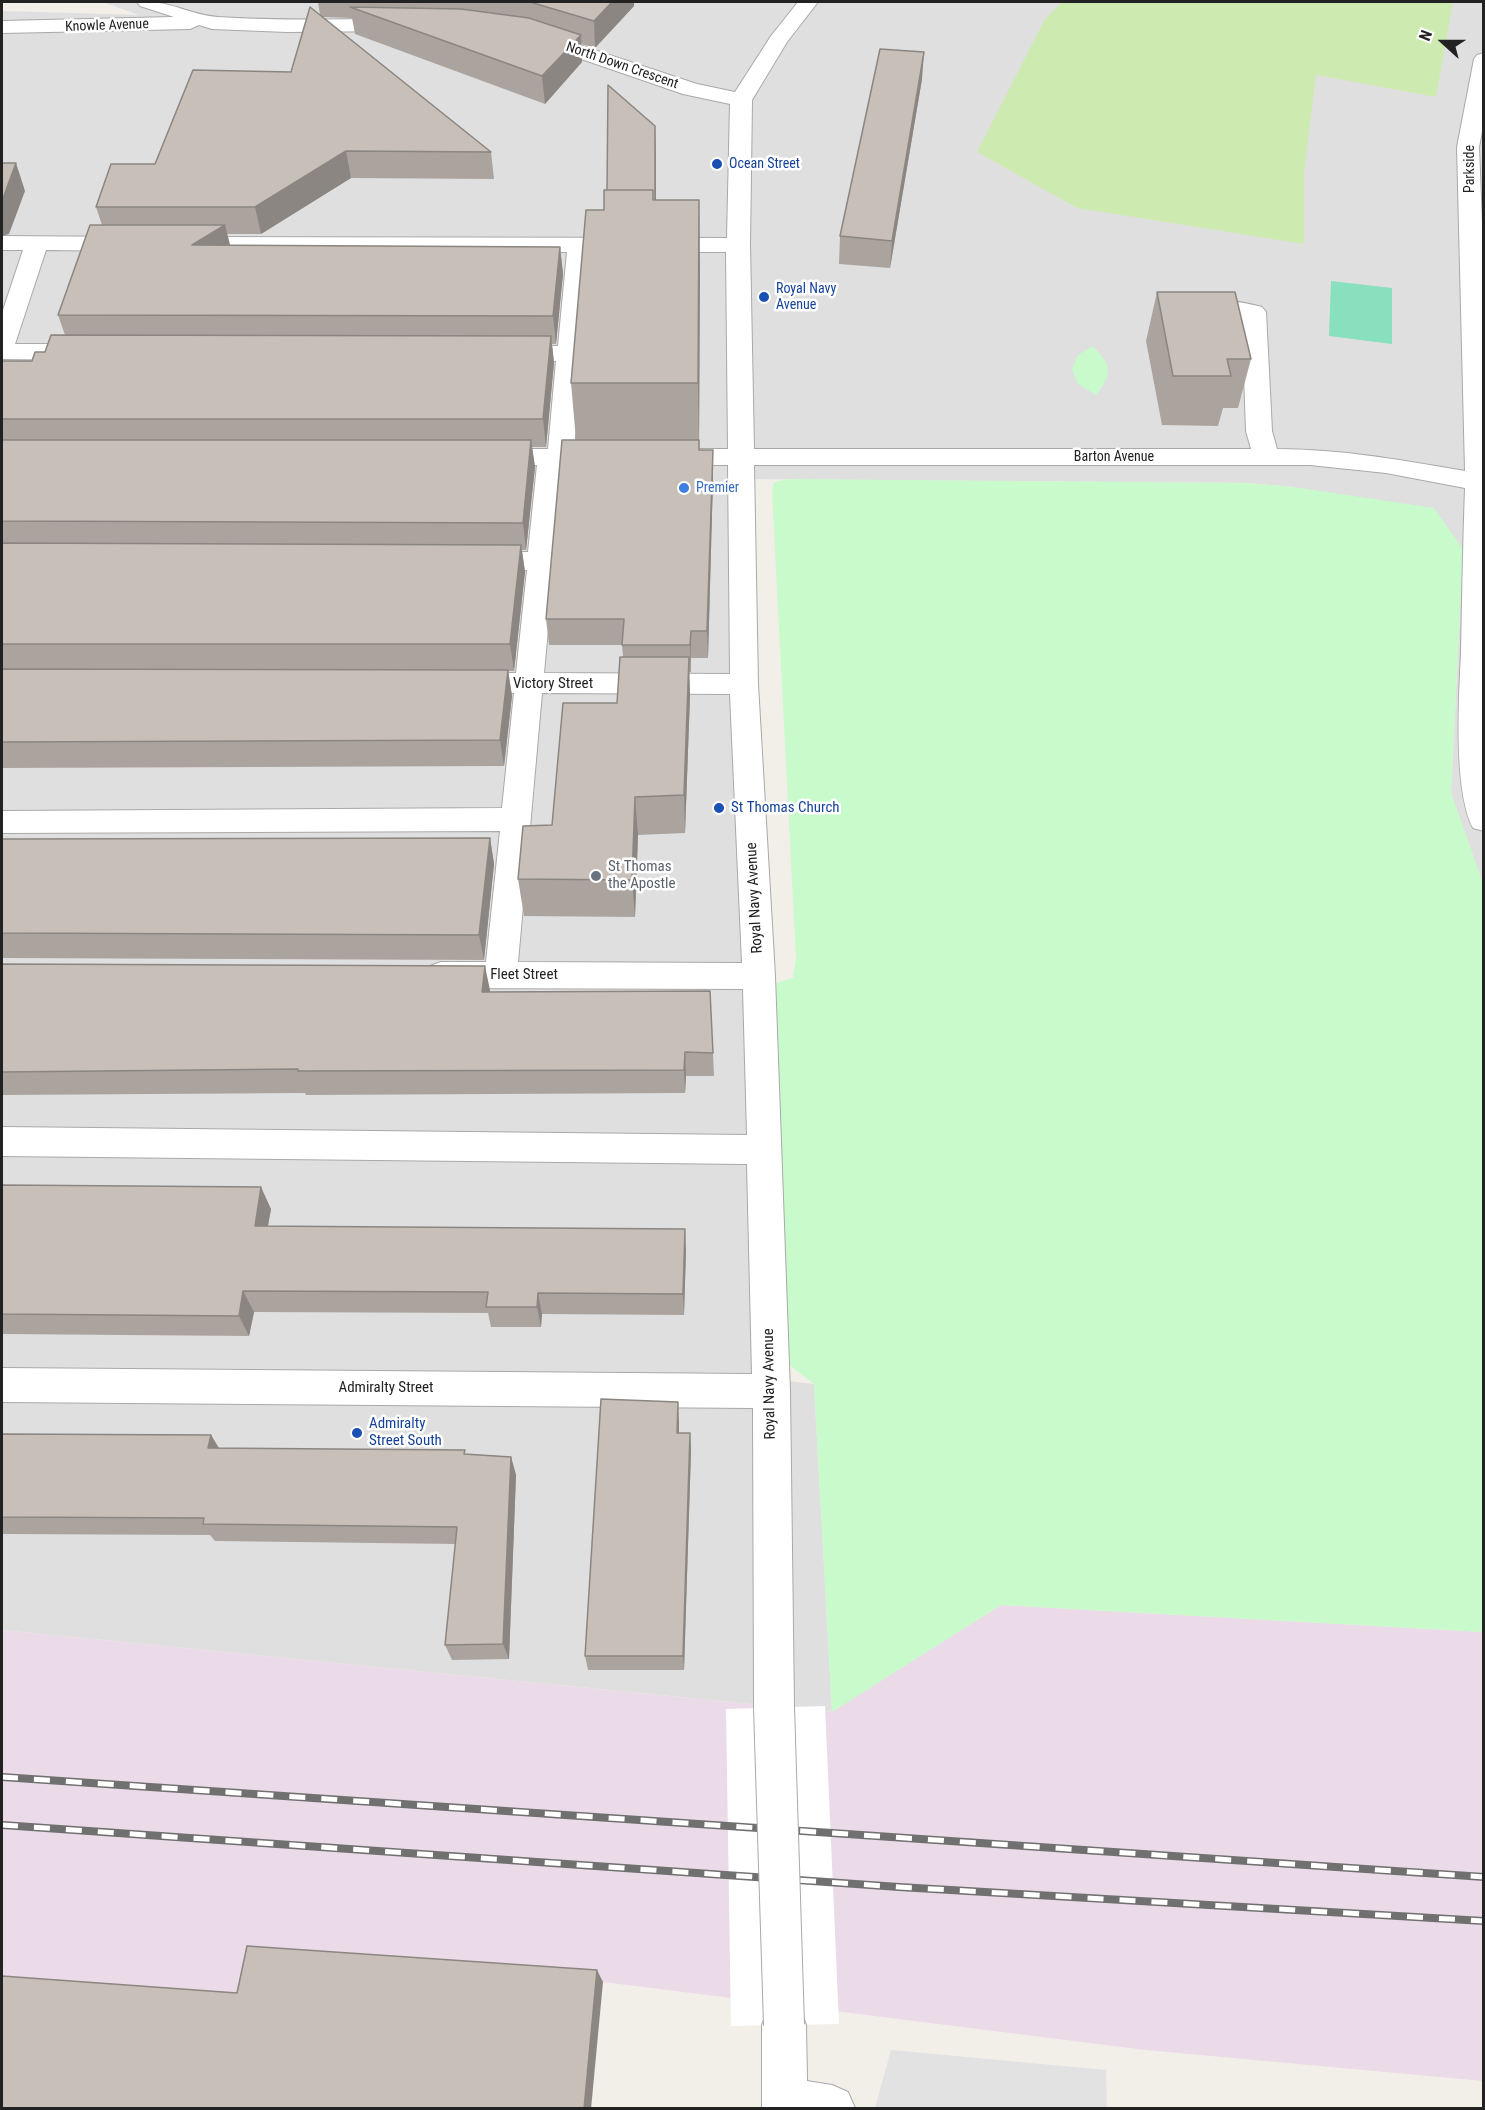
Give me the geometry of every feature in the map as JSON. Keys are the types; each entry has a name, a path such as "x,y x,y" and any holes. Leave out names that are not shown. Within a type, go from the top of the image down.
{"street":[{"path":"147,2 212,22 287,26 418,26"},
{"path":"741,100 778,40 808,2"},
{"name":"Knowle Avenue","path":"2,27 212,22"},
{"name":"North Down Crescent","path":"523,36 577,50 691,89 741,100"},
{"name":"Parkside","path":"1484,59 1476,148 1481,483 1477,783 1484,820"},
{"name":"Royal Navy Avenue","path":"741,100 738,245 744,684 759,976 771,1391 774,1707 785,2105"},
{"path":"2,243 738,245"},
{"path":"37,243 2,350 106,352"},
{"path":"501,975 542,561 569,354 579,245"},
{"path":"1204,307 1254,312 1259,431 1266,457"},
{"path":"490,353 569,354"},
{"name":"Barton Avenue","path":"467,457 1310,456 1386,465 1481,483"},
{"path":"448,561 542,561"},
{"name":"Victory Street","path":"436,683 744,684"},
{"path":"2,822 516,819"},
{"name":"Fleet Street","path":"418,975 759,976"},
{"path":"2,1142 764,1149"},
{"name":"Admiralty Street","path":"2,1385 771,1391"},
{"path":"785,2105 832,2109"}],"shaded area":[{"path":"103,2 1483,2 1483,886 1451,793 1463,549 1293,487 1246,483 736,479 763,1378 814,1384 832,1712 2,1630 2,11 139,15"},
{"path":"1001,1605 1483,1632 1483,2081 1146,2050 603,1982 265,1958 255,2004 2,1986 2,1630 831,1712"},
{"path":"891,2050 1106,2070 1107,2108 875,2108"}],"green space":[{"path":"1062,2 1453,2 1436,97 1316,75 1304,173 1304,244 1077,208 977,152 1045,19"},
{"path":"1331,281 1392,288 1392,344 1329,336"},
{"path":"1093,346 1104,359 1108,369 1106,380 1096,395 1078,384 1072,369 1078,355"},
{"path":"789,479 1246,483 1293,487 1434,508 1463,549 1451,793 1484,886 1483,1632 1001,1605 832,1712 814,1384 787,1363 766,986 793,978 796,958 772,492 774,482"}],"pier":[{"path":"825,1706 839,2024 731,2026 726,1709"}],"building":[{"path":"530,2 612,2 594,21"},
{"path":"310,7 491,152 346,151 255,207 96,207 111,164 155,164 193,70 291,72"},
{"path":"350,7 461,9 529,18 581,35 542,76"},
{"path":"880,49 924,52 892,241 840,236"},
{"path":"608,85 655,126 655,200 653,200 653,190 607,190"},
{"path":"2,163 16,163 2,201"},
{"path":"604,190 653,190 653,200 699,200 698,383 571,383 586,210 604,210"},
{"path":"90,225 225,225 192,245 560,247 553,316 58,315"},
{"path":"1157,292 1235,292 1251,359 1227,359 1231,376 1173,376"},
{"path":"51,335 551,336 543,419 2,419 2,361 32,361 35,352 45,352"},
{"path":"2,440 531,440 523,523 2,521"},
{"path":"562,440 699,440 699,450 713,450 707,631 691,631 690,645 622,645 624,619 546,619"},
{"path":"2,543 521,545 510,644 2,644"},
{"path":"620,657 689,657 684,795 635,797 632,880 518,879 523,826 552,825 563,703 617,703"},
{"path":"2,669 508,670 500,740 2,742"},
{"path":"490,838 479,935 2,933 2,839"},
{"path":"2,964 485,966 482,992 710,991 713,1053 685,1052 684,1070 298,1071 298,1069 2,1072"},
{"path":"2,1185 261,1187 255,1226 685,1229 683,1294 538,1293 537,1307 486,1307 488,1292 243,1291 239,1316 2,1314"},
{"path":"601,1399 678,1402 677,1433 690,1433 683,1656 585,1656"},
{"path":"2,1434 211,1435 208,1448 465,1450 464,1454 511,1457 503,1644 445,1645 457,1527 203,1524 204,1518 2,1517"},
{"path":"247,1946 597,1970 584,2109 2,2109 2,1976 237,1993"}],"railway":[{"path":"2,1777 1484,1877"},
{"path":"2,1825 899,1887 1484,1921"}],"place":[{"name":"Ocean Street","path":"717,164"},
{"name":"Royal Navy Avenue","path":"764,297"},
{"name":"Premier","path":"684,488"},
{"name":"St Thomas Church","path":"719,808"},
{"name":"St Thomas the Apostle","path":"596,876"},
{"name":"Admiralty Street South","path":"357,1433"}]}
